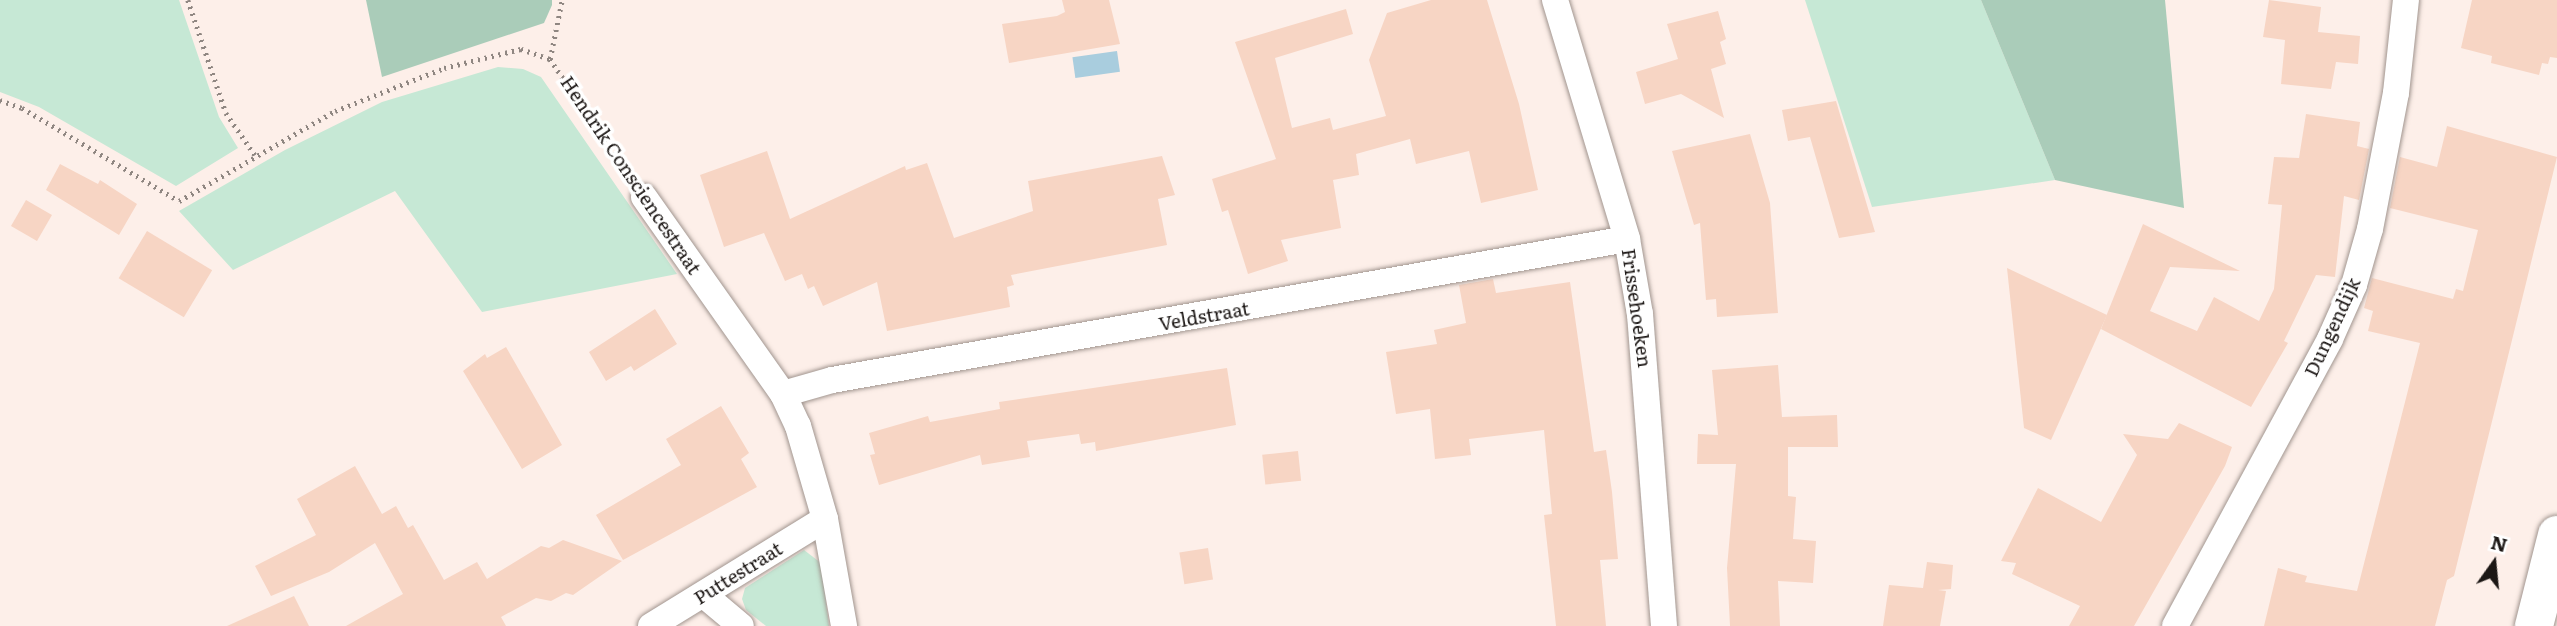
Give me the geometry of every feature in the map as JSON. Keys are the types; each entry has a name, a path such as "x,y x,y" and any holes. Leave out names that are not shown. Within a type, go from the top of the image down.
{"main road":[{"path":"2534,626 2557,535"}],"street":[{"name":"Frissehoeken","path":"1555,0 1627,239 1647,377 1664,626"},
{"name":"Dungendijk","path":"2175,626 2330,339 2354,285 2370,229 2396,93 2406,0"},
{"name":"Hendrik Consciencestraat","path":"644,197 782,394 799,426 825,519 844,626"},
{"name":"Veldstraat","path":"782,394 832,380 1627,239"},
{"name":"Puttestraat","path":"651,626 825,519"},
{"path":"704,595 741,626"}],"path":[{"path":"188,0 226,113 255,155"},
{"path":"550,59 562,0"},
{"name":"Hendrik Consciencestraat","path":"0,100 22,108 179,201 335,111 444,68 522,49 550,59 644,197"}],"green space":[{"path":"0,0 179,0 219,117 238,148 176,186 39,107 0,92"},
{"path":"366,0 552,0 552,5 544,23 382,77"},
{"path":"1805,0 1981,0 2055,180 1872,207"},
{"path":"1981,0 2165,0 2184,208 2055,180"},
{"path":"498,67 523,69 541,77 677,274 482,312 395,191 233,270 179,211 285,150 382,102"},
{"path":"804,550 821,563 829,626 766,626 746,610 742,599 745,588"}],"water":[{"path":"1117,51 1120,72 1075,78 1072,57"}],"building":[{"path":"1062,0 1109,0 1120,44 1009,63 1002,24 1057,16 1065,12"},
{"path":"1431,0 1487,0 1519,104 1538,190 1481,203 1469,151 1416,164 1410,139 1356,154 1359,175 1333,180 1341,228 1281,240 1288,261 1248,274 1228,210 1222,212 1212,179 1276,159 1235,42 1346,9 1353,34 1275,58 1292,128 1330,118 1333,130 1386,116 1369,60 1387,13"},
{"path":"2269,0 2321,7 2318,32 2360,36 2358,64 2336,62 2331,89 2281,84 2285,40 2263,37"},
{"path":"2472,0 2557,0 2557,58 2550,57 2548,64 2542,63 2539,75 2491,63 2492,56 2461,48"},
{"path":"1718,11 1726,39 1720,42 1726,64 1711,69 1724,118 1681,94 1645,104 1636,72 1678,59 1667,24"},
{"path":"1836,101 1875,232 1839,238 1810,137 1788,141 1782,110"},
{"path":"2306,114 2360,122 2357,146 2369,149 2359,200 2344,196 2335,277 2316,275 2284,341 2288,343 2251,407 2101,329 2143,224 2240,271 2170,267 2150,311 2197,331 2214,297 2259,321 2274,289 2282,205 2268,204 2274,157 2299,158"},
{"path":"2447,126 2557,157 2454,576 2447,580 2435,626 2264,626 2278,568 2307,576 2305,582 2357,591 2420,343 2368,331 2373,311 2364,308 2372,278 2453,299 2456,289 2463,291 2478,230 2390,208 2400,157 2437,167"},
{"path":"1750,134 1770,203 1778,313 1717,317 1716,299 1706,300 1700,223 1694,225 1672,151"},
{"path":"767,151 790,219 905,166 906,170 927,163 954,238 1033,211 1028,181 1162,156 1175,195 1158,199 1167,245 1011,275 1014,285 1007,287 1010,307 887,331 877,282 823,306 814,286 808,289 802,274 785,281 764,233 724,247 700,175"},
{"path":"60,164 98,184 100,180 137,204 119,235 46,190"},
{"path":"26,200 52,215 37,241 11,226"},
{"path":"147,231 212,270 184,317 119,278"},
{"path":"2007,268 2107,315 2051,440 2024,428"},
{"path":"1493,279 1496,293 1570,282 1594,452 1606,450 1612,492 1618,559 1600,560 1606,626 1556,626 1544,515 1552,514 1544,430 1469,439 1471,455 1435,459 1430,409 1396,414 1386,352 1437,344 1434,330 1466,323 1459,285"},
{"path":"655,309 677,344 634,371 631,366 606,381 589,352"},
{"path":"506,347 562,445 522,469 463,371 485,354 487,358"},
{"path":"1778,365 1782,417 1837,415 1838,447 1788,447 1788,496 1796,497 1793,539 1816,541 1813,583 1778,581 1780,626 1730,626 1727,568 1736,464 1697,464 1698,434 1718,435 1712,370"},
{"path":"1227,368 1236,425 1096,451 1095,442 1081,444 1079,434 1027,441 1030,457 982,465 980,455 879,485 870,455 875,454 869,433 928,416 930,422 1000,409 999,402"},
{"path":"721,406 749,453 741,459 757,487 623,560 596,515 681,465 666,439"},
{"path":"2179,423 2232,447 2225,466 2134,626 2069,626 2080,606 2012,574 2016,563 2001,561 2038,488 2101,522 2137,455 2123,434 2168,439"},
{"path":"1298,451 1301,481 1265,485 1262,455"},
{"path":"355,466 382,514 396,506 408,528 413,525 444,580 477,562 487,579 541,546 549,548 563,540 622,561 573,595 566,593 551,601 536,598 501,617 506,626 346,626 403,594 375,543 329,572 271,596 255,566 316,535 297,499"},
{"path":"1208,548 1213,580 1184,584 1179,553"},
{"path":"1927,562 1953,565 1951,589 1938,590 1946,591 1940,626 1883,626 1889,585 1923,588"},
{"path":"294,596 309,626 227,626"}]}
